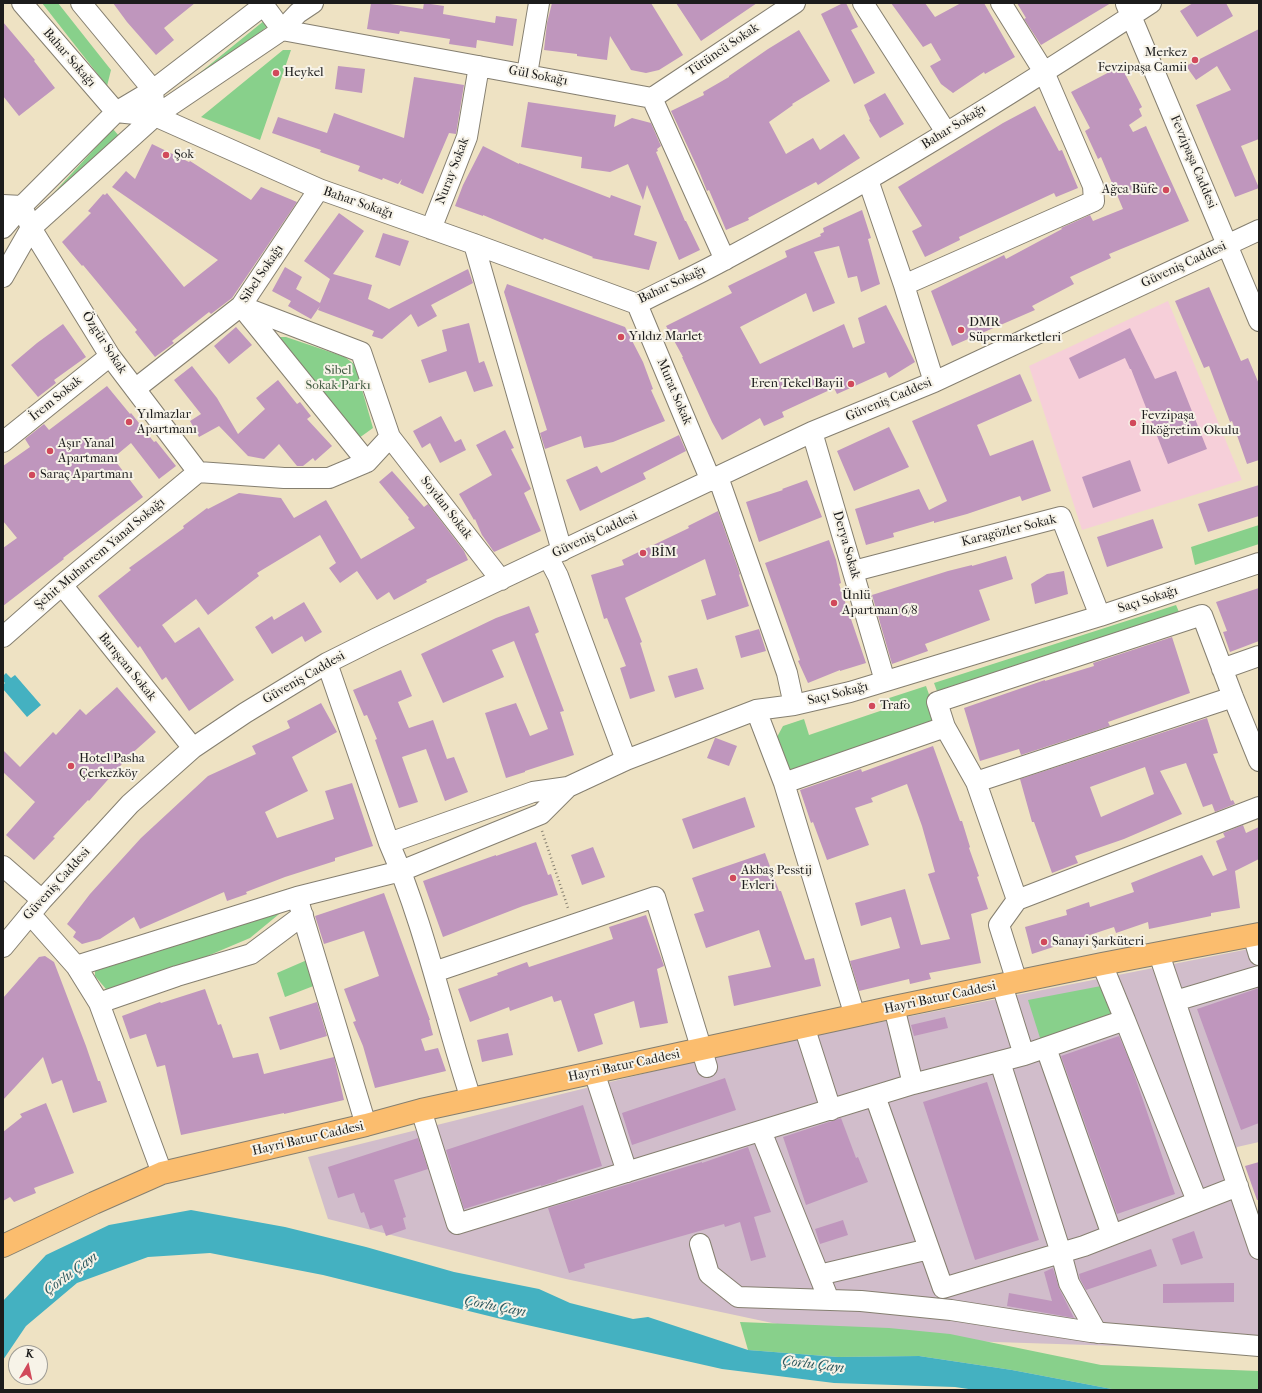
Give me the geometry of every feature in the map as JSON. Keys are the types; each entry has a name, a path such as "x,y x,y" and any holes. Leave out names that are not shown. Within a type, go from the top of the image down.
{"main road":[{"name":"Hayri Batur Caddesi","path":"3,1246 162,1173 366,1125 421,1110 594,1072 705,1058 804,1026 1102,964 1159,954 1257,942"}],"street":[{"name":"Bahar Sokağı","path":"22,3 116,112 155,116 319,189 431,228 636,304 725,260 868,180 1044,72 1128,10 1151,3"},
{"path":"81,3 153,90 155,116"},
{"path":"3,277 31,228 155,116 282,30 298,14 313,3"},
{"path":"527,74 539,3"},
{"name":"Tütüncü Sokak","path":"652,98 795,3"},
{"path":"863,3 946,132"},
{"path":"904,285 1094,201 1092,186 1044,72 1001,3"},
{"path":"3,228 12,206 116,112 153,90 263,4 282,30"},
{"name":"Fevzipaşa Caddesi","path":"1128,10 1259,321"},
{"name":"Gül Sokağı","path":"282,30 652,98"},
{"name":"Nuray Sokak","path":"431,228 467,137 478,66"},
{"path":"652,98 725,260"},
{"path":"868,180 904,285 934,382"},
{"name":"Sibel Sokağı","path":"134,388 241,306 319,189"},
{"name":"Özgür Sokak","path":"12,206 31,228 110,356 198,472"},
{"name":"Güveniş Caddesi","path":"3,947 36,907 130,804 193,748 245,713 328,663 377,638 812,432 934,382 1259,230"},
{"path":"474,244 555,554 558,576 626,760"},
{"name":"Murat Sokak","path":"636,304 714,479 787,673 794,705"},
{"path":"241,306 367,462"},
{"name":"Soydan Sokak","path":"241,306 361,352 390,437 501,580"},
{"name":"İrem Sokak","path":"3,442 110,356"},
{"name":"Derya Sokak","path":"812,432 886,681"},
{"path":"198,472 284,478 329,478 367,462 390,437"},
{"name":"Şehit Muharrem Yanal Sokağı","path":"3,637 62,585 198,472"},
{"name":"Karagözler Sokak","path":"854,571 1061,517 1100,616"},
{"name":"Saçı Sokağı","path":"568,787 626,760 756,710 794,705 850,692 1100,616 1259,563"},
{"name":"Barışcan Sokak","path":"62,585 193,748"},
{"path":"1192,586 1222,669 1259,761"},
{"path":"1017,900 976,782 945,727 937,702 1202,615"},
{"path":"1222,669 1259,656"},
{"path":"328,663 389,843 401,871 434,972 471,1099"},
{"path":"976,782 1233,697"},
{"path":"756,710 784,784 855,1016"},
{"path":"784,784 945,727"},
{"path":"389,843 533,792 568,787"},
{"path":"76,966 300,906 401,871 541,814 568,787"},
{"path":"1024,1055 999,925 1017,900 1259,806"},
{"path":"3,866 36,907 99,1003 162,1173"},
{"path":"434,972 655,897 705,1058"},
{"path":"99,1003 177,976 251,954 300,906"},
{"path":"300,906 366,1125"},
{"path":"1159,954 1259,1249"},
{"path":"1102,964 1197,1201"},
{"path":"1175,1001 1259,976"},
{"path":"894,1007 913,1084"},
{"path":"421,1110 457,1224 913,1084 1024,1055 1125,1020"},
{"path":"804,1026 831,1110"},
{"path":"1046,1048 1112,1235"},
{"path":"1000,1062 1061,1253 1069,1283 1097,1333"},
{"path":"594,1072 627,1172"},
{"path":"875,1096 943,1288 1084,1246 1238,1186"},
{"path":"762,1131 829,1300"},
{"path":"700,1244 709,1274 738,1297 861,1301 951,1310 1097,1333 1259,1346"},
{"path":"819,1275 929,1249"}],"path":[{"path":"537,816 574,924"}],"shaded area":[{"name":"Fevzipaşa İlköğretim Okulu","path":"1168,301 1242,480 1082,530 1029,366"},
{"path":"1259,947 1259,1142 1237,1147 1236,1158 1259,1249 1259,1355 1120,1346 838,1337 566,1279 328,1219 308,1157 735,1051"}],"green space":[{"path":"42,3 58,3 111,70 107,86"},
{"path":"265,20 269,25 174,102 170,97"},
{"path":"283,50 291,50 260,140 201,117"},
{"path":"113,129 119,136 47,200"},
{"name":"Sibel Sokak Parkı","path":"277,337 286,337 345,357 355,365 373,428 359,438"},
{"path":"1259,525 1259,544 1195,565 1191,547"},
{"path":"1176,605 1179,612 938,694 934,683"},
{"path":"926,686 936,714 930,725 787,771 777,737 783,726 804,719 809,735 883,710 880,701"},
{"path":"284,910 250,938 198,960 120,988 106,989 95,976 95,971"},
{"path":"307,960 316,985 285,997 277,973"},
{"path":"1101,986 1113,1019 1041,1041 1028,1000"},
{"path":"740,1322 889,1328 950,1334 1101,1365 1259,1371 1259,1390 1117,1390 1012,1370 919,1356 838,1357 748,1350"}],"water":[{"path":"6,673 11,678 15,675 41,705 27,717 3,689 3,685 5,683 3,681 3,676"},
{"name":"Çorlu Çayı","path":"191,1210 285,1227 366,1247 454,1272 539,1289 570,1303 633,1319 648,1317 748,1350 838,1357 919,1356 1012,1370 1117,1390 975,1390 955,1387 834,1383 722,1369 505,1320 323,1275 210,1253 148,1257 77,1283 26,1326 13,1345 8,1345 8,1353 3,1360 3,1301 46,1255 109,1225"}],"building":[{"path":"113,3 195,3 164,28 174,40 156,55 127,22"},
{"path":"371,3 384,3 423,9 424,3 444,6 443,14 495,23 496,16 517,19 513,46 477,40 476,48 449,44 450,39 400,31 399,34 367,29"},
{"path":"552,3 651,3 683,55 659,70 646,73 631,70 610,36 607,60 577,56 577,54 544,50 547,23"},
{"path":"676,3 757,3 701,41"},
{"path":"843,3 846,3 858,27 851,30 875,73 854,84 821,14"},
{"path":"891,3 925,3 935,17 961,3 984,3 1015,57 985,74 984,72 953,93 941,84 930,66 941,60 931,43 923,47"},
{"path":"1017,3 1111,3 1041,45 1024,19 1026,18"},
{"path":"1193,3 1226,3 1233,16 1197,37 1180,11"},
{"path":"3,22 35,60 34,61 55,88 19,116 3,96"},
{"path":"1259,29 1259,139 1241,146 1259,188 1235,197 1196,105 1231,90 1217,66 1196,80 1186,66"},
{"path":"799,30 830,81 792,104 793,105 769,122 786,154 813,138 820,150 844,134 860,158 818,185 816,182 748,218 749,220 726,230 709,190 707,191 671,111 704,95 703,92 729,77 768,49"},
{"path":"338,66 365,69 362,93 335,89"},
{"path":"1121,66 1142,107 1139,109 1142,116 1129,125 1133,132 1146,126 1189,221 1109,254 1111,258 1070,277 1074,284 1032,306 1035,310 952,346 931,291 1004,255 1006,259 1062,229 1061,228 1090,215 1093,221 1123,209 1101,157 1098,159 1085,131 1090,128 1071,92"},
{"path":"414,77 464,85 456,134 449,133 423,194 400,184 402,179 398,184 383,178 382,180 358,171 360,166 320,152 321,150 272,133 278,117 327,133 334,113 404,138"},
{"path":"885,93 904,124 880,138 869,120 870,119 864,105"},
{"path":"528,102 616,115 614,127 632,118 651,123 661,146 656,152 685,221 700,250 679,260 647,185 643,200 628,164 610,172 581,168 582,157 521,147"},
{"path":"1035,106 1059,151 1062,150 1078,188 1056,197 1054,193 959,237 960,240 925,257 912,231 922,226 898,187 1003,123"},
{"path":"152,144 189,162 190,161 251,200 261,187 297,202 232,298 211,314 209,312 172,341 174,343 155,357 135,332 137,330 62,242 91,213 88,211 103,194 105,195 107,193 184,287 218,260 112,187 126,171 135,179"},
{"path":"483,146 519,164 610,198 611,195 641,206 634,235 657,242 649,270 592,258 593,257 544,238 543,240 483,215 455,206 463,185"},
{"path":"862,210 871,238 868,239 880,284 861,292 857,276 848,278 839,246 814,252 835,303 813,312 806,293 740,327 760,364 844,324 853,348 865,343 858,318 886,305 915,362 889,378 886,372 837,394 834,388 782,412 784,417 764,426 760,418 722,440 712,422 683,357 666,326 732,293 728,286 787,257 785,251 821,236 820,234 824,232 823,228"},
{"path":"339,213 364,231 333,274 372,285 368,299 389,309 468,269 473,283 431,305 437,316 418,327 411,314 382,339 372,336 374,331 318,310 320,306 311,319 288,306 291,301 272,291 285,267 302,277 296,289 320,303 330,279 304,261"},
{"path":"383,233 409,241 400,266 375,257"},
{"path":"507,284 625,327 643,362 653,389 651,390 665,421 613,442 584,448 581,436 545,449 540,433 547,430 504,292"},
{"path":"1209,287 1241,361 1248,358 1259,384 1259,460 1247,464 1232,421 1230,422 1209,366 1204,368 1175,301"},
{"path":"469,323 479,363 484,361 493,386 474,392 466,371 429,383 421,360 447,351 442,330"},
{"path":"63,324 86,357 54,380 56,383 38,397 11,365"},
{"path":"236,327 252,345 229,364 214,346"},
{"path":"1130,328 1155,379 1176,371 1207,449 1168,464 1131,369 1125,358 1079,379 1069,358"},
{"path":"192,366 217,398 238,434 265,409 256,398 278,380 297,404 300,402 311,416 307,419 332,446 315,461 313,458 303,466 297,466 279,444 264,459 248,456 219,426 199,437 190,421 201,414 174,380"},
{"path":"1020,374 1032,401 977,425 990,456 1033,440 1051,491 1022,501 1020,496 967,514 934,523 934,521 893,533 894,537 866,545 855,509 919,489 929,510 947,501 912,421"},
{"path":"107,386 176,466 159,479 131,443 113,458 143,497 3,606 3,548 17,538 3,521 3,466 30,447 25,439 44,424 49,430"},
{"path":"441,416 455,442 461,439 466,450 440,463 430,443 422,448 413,431"},
{"path":"889,427 909,467 854,491 837,451"},
{"path":"505,430 514,448 511,449 531,489 524,493 541,531 494,552 482,535 475,519 474,520 459,494 492,475 476,445"},
{"path":"679,435 686,451 643,473 646,479 580,511 566,480 597,466 601,473"},
{"path":"1130,460 1141,491 1093,508 1082,477"},
{"path":"392,471 424,507 428,504 464,551 468,560 426,580 427,582 394,600 389,592 377,600 357,571 340,583 329,568 336,563 320,535 257,573 259,576 208,615 196,599 162,625 175,643 199,627 234,680 189,711 166,677 162,680 140,646 138,648 98,596 131,570 129,568 184,528 183,526 207,508 208,509 239,493 281,498 294,518 326,500 361,559 415,528 408,519 409,518 379,482"},
{"path":"807,480 822,517 759,542 746,502 783,490 782,489"},
{"path":"1259,485 1259,516 1208,532 1198,504"},
{"path":"718,511 740,574 739,575 749,606 707,620 701,600 716,595 705,559 625,598 642,642 640,643 655,691 630,699 620,668 626,666 607,618 604,619 591,575 624,565 622,560 689,528 688,526"},
{"path":"1153,519 1163,548 1107,567 1097,537"},
{"path":"829,540 836,560 841,583 839,584 866,663 840,670 808,683 798,661 800,660 765,563"},
{"path":"1006,556 1013,579 979,590 990,620 925,644 928,651 892,664 872,595 948,571"},
{"path":"1064,571 1068,594 1035,604 1031,584 1047,574"},
{"path":"1259,588 1259,641 1230,652 1223,632 1227,631 1216,602"},
{"path":"304,602 322,632 305,642 302,636 272,654 255,627 272,616 274,620"},
{"path":"529,606 539,632 535,634 564,711 560,712 574,755 506,778 485,713 516,703 530,736 548,729 514,641 492,650 504,677 443,703 421,654 496,618"},
{"path":"759,629 766,651 741,658 735,636"},
{"path":"1172,637 1190,693 1108,722 1110,726 1021,755 1019,749 980,761 964,708 1045,680 1094,666 1093,663"},
{"path":"697,668 704,689 675,698 668,676"},
{"path":"401,670 412,696 398,702 409,728 433,720 447,759 454,757 468,792 445,801 426,749 402,757 418,802 399,808 375,740 377,739 367,715 364,716 353,690"},
{"path":"117,687 156,732 129,756 89,801 88,800 53,837 55,838 34,860 6,835 35,802 3,772 3,750 20,767 53,732 56,735 80,709 86,715"},
{"path":"321,703 337,732 292,757 308,791 265,812 277,838 334,819 325,791 352,783 373,846 335,858 335,861 285,877 227,901 224,892 140,929 134,917 100,939 82,944 73,937 76,932 67,924 90,894 141,838 208,776 256,754 252,746 290,728 287,721"},
{"path":"1207,718 1218,753 1213,754 1231,801 1233,800 1235,804 1215,812 1212,804 1203,807 1186,763 1160,771 1182,814 1124,839 1075,856 1078,863 1052,873 1034,822 1032,822 1020,779","holes":["1145,767 1154,794 1101,817 1090,787"]},
{"path":"715,738 737,746 729,766 707,758"},
{"path":"933,746 960,821 962,821 970,847 969,848 979,876 977,877 988,909 971,914 981,963 929,973 931,979 910,984 909,979 859,991 850,961 900,948 891,917 861,926 855,903 905,889 921,945 950,939 928,874 935,872 922,826 907,784 871,798 873,802 855,808 869,845 827,860 813,822 811,823 800,790 861,769 862,772"},
{"path":"745,797 755,827 693,849 682,819"},
{"path":"1243,825 1246,833 1259,827 1259,859 1235,871 1240,908 1211,913 1211,916 1149,929 1148,922 1116,933 1114,927 1032,954 1025,927 1067,915 1066,910 1089,902 1090,907 1134,892 1131,883 1202,855 1213,876 1227,870 1216,841 1225,837 1223,833"},
{"path":"536,842 548,875 551,874 558,895 523,906 443,937 423,881"},
{"path":"593,847 605,877 582,885 571,855"},
{"path":"765,853 779,891 781,891 805,960 814,958 821,986 734,1006 728,976 771,967 759,930 706,948 694,914 704,911 692,878"},
{"path":"384,893 430,1020 433,1035 421,1039 425,1051 438,1048 446,1071 375,1088 363,1046 353,1022 356,1021 344,989 379,976 364,931 324,944 315,916"},
{"path":"646,915 664,966 657,969 668,1023 640,1028 634,1001 594,1014 603,1044 578,1052 561,1000 554,1002 552,996 510,1011 509,1007 470,1022 458,989 498,975 497,973 527,962 529,967 613,939 609,927"},
{"path":"45,956 54,962 107,1102 73,1113 62,1080 52,1084 43,1057 3,1100 3,998 39,957"},
{"path":"1259,988 1259,1123 1241,1130 1197,1009"},
{"path":"205,989 218,1025 221,1024 233,1058 258,1053 264,1074 334,1057 344,1100 181,1135 165,1065 157,1067 146,1034 130,1039 122,1016 160,1002 161,1003"},
{"path":"317,1002 327,1036 280,1050 269,1017"},
{"path":"945,1017 948,1028 914,1036 911,1025"},
{"path":"508,1033 513,1055 482,1062 477,1040"},
{"path":"1119,1036 1130,1062 1175,1194 1117,1214 1061,1056"},
{"path":"725,1078 736,1110 632,1145 622,1113"},
{"path":"987,1082 1039,1240 975,1260 923,1102"},
{"path":"46,1103 74,1173 34,1188 36,1193 14,1202 10,1197 3,1201 3,1132 22,1117 20,1114"},
{"path":"583,1105 602,1166 464,1209 446,1150"},
{"path":"841,1118 856,1158 858,1157 868,1182 806,1205 783,1137"},
{"path":"418,1138 428,1169 394,1180 406,1217 403,1218 406,1229 386,1236 382,1225 370,1229 364,1212 361,1213 354,1193 338,1198 328,1167"},
{"path":"748,1147 771,1212 754,1217 766,1257 751,1261 740,1222 725,1227 724,1224 584,1264 585,1268 569,1273 548,1208 702,1163"},
{"path":"1259,1162 1259,1200 1257,1200 1245,1166"},
{"path":"843,1220 848,1235 820,1244 815,1229"},
{"path":"1194,1231 1203,1258 1181,1265 1172,1239"},
{"path":"1151,1249 1157,1266 1086,1290 1080,1279 1079,1274"},
{"path":"1053,1268 1059,1288 1074,1318 1007,1306 1009,1293 1052,1301 1044,1272"},
{"path":"1234,1283 1234,1302 1163,1303 1163,1284"}],"place":[{"name":"Merkez Fevzipaşa Camii","path":"1195,60"},
{"name":"Heykel","path":"276,73"},
{"name":"Şok","path":"166,155"},
{"name":"Ağca Büfe","path":"1166,190"},
{"name":"DMR Süpermarketleri","path":"961,330"},
{"name":"Yıldız Marlet","path":"621,337"},
{"name":"Eren Tekel Bayii","path":"851,384"},
{"name":"Yılmazlar Apartmanı","path":"129,422"},
{"name":"Fevzipaşa İlköğretim Okulu","path":"1133,423"},
{"name":"Aşır Yanal Apartmanı","path":"50,451"},
{"name":"Saraç Apartmanı","path":"32,475"},
{"name":"BİM","path":"643,553"},
{"name":"Ünlü Apartman 6/8","path":"834,603"},
{"name":"Trafo","path":"872,706"},
{"name":"Hotel Pasha Çerkezköy","path":"71,766"},
{"name":"Akbaş Pesstij Evleri","path":"733,878"},
{"name":"Sanayi Şarküteri","path":"1044,942"}]}
